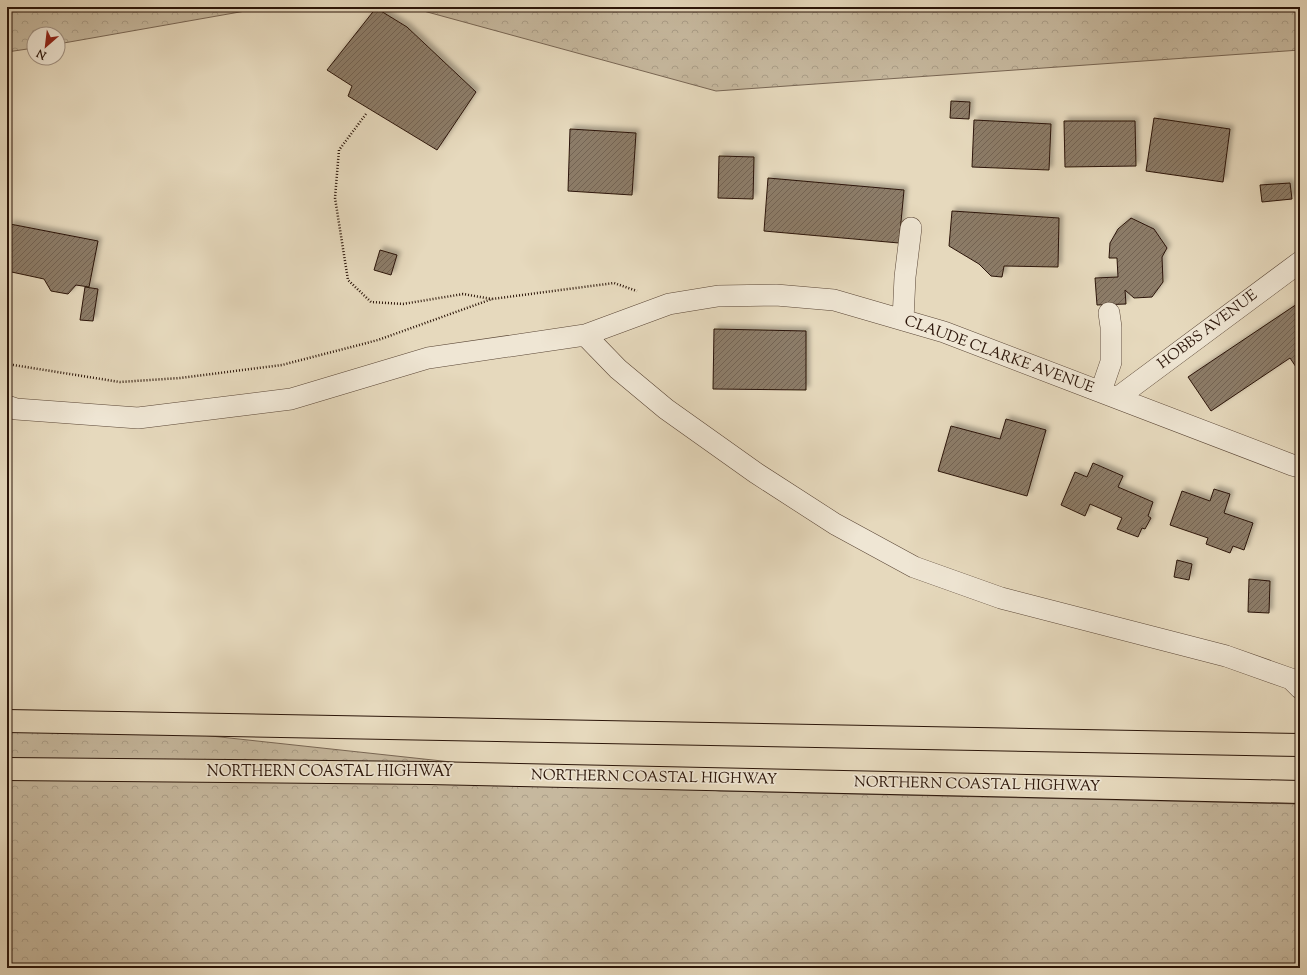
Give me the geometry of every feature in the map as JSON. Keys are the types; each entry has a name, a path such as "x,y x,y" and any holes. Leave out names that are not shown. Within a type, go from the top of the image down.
{"highway":[{"path":"7,721 1300,745"},
{"name":"NORTHERN COASTAL HIGHWAY","path":"7,769 429,773 1300,792"}],"street":[{"path":"903,320 905,277 911,228"},
{"name":"HOBBS AVENUE","path":"1109,395 1300,262"},
{"name":"CLAUDE CLARKE AVENUE","path":"7,406 16,409 138,418 291,399 428,358 585,335 669,304 718,296 776,294 834,300 944,332 1284,462 1300,466"},
{"path":"1109,313 1111,327 1111,362 1109,395"},
{"path":"585,335 618,369 666,409 756,474 835,524 914,567 1001,598 1226,656 1291,679 1300,688"}],"path":[{"path":"366,114 339,150 335,198 348,280 371,302 402,304 463,294 492,299"},
{"path":"7,364 120,382 180,378 282,365 378,340 492,299 614,283 669,304"}],"green space":[{"path":"7,7 268,7 66,43 66,26 26,26 26,49 7,52"},
{"path":"409,7 1300,7 1300,50 716,91"},
{"path":"7,714 720,791 1300,804 1300,968 7,968"}],"building":[{"path":"376,8 407,27 476,92 437,150 348,96 352,86 327,70"},
{"path":"951,101 970,102 969,119 950,118"},
{"path":"1154,118 1230,129 1223,182 1146,171"},
{"path":"974,120 1051,124 1049,170 972,167"},
{"path":"1064,121 1135,121 1136,166 1065,167"},
{"path":"570,129 636,133 632,195 568,191"},
{"path":"719,156 754,157 753,199 718,198"},
{"path":"768,178 904,190 899,243 764,231"},
{"path":"1290,183 1292,199 1262,202 1260,185"},
{"path":"952,211 1059,218 1058,267 1004,266 1002,277 991,276 979,264 949,246"},
{"path":"1131,218 1154,229 1167,248 1162,257 1163,282 1152,297 1134,298 1125,290 1126,304 1097,305 1095,278 1118,277 1117,258 1109,258 1110,243 1118,229"},
{"path":"10,224 98,241 89,287 76,285 68,294 51,291 44,279 7,271 7,242"},
{"path":"380,250 397,255 391,275 374,270"},
{"path":"85,287 98,289 93,321 80,320"},
{"path":"1300,302 1300,373 1290,358 1211,411 1188,377"},
{"path":"714,329 806,331 806,390 713,389"},
{"path":"1006,419 1046,430 1027,496 938,471 951,426 1000,439"},
{"path":"1093,463 1123,476 1118,487 1153,502 1148,516 1151,518 1145,529 1142,528 1138,537 1117,529 1122,518 1090,504 1085,516 1061,505 1075,472 1087,477"},
{"path":"1214,489 1230,494 1224,513 1253,523 1244,550 1233,546 1230,553 1206,544 1208,538 1170,525 1182,491 1210,501"},
{"path":"1177,560 1192,564 1189,580 1174,577"},
{"path":"1249,579 1270,581 1269,613 1248,612"},
{"path":"1300,581 1300,604 1296,603"}]}
